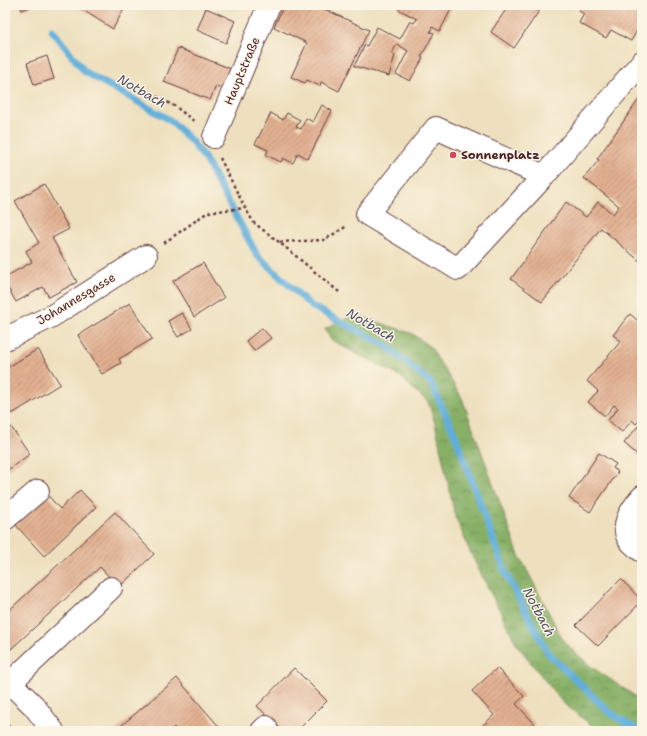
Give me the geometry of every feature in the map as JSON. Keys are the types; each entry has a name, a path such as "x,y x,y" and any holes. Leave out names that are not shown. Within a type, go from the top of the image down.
{"street":[{"name":"Hauptstraße","path":"214,137 269,5"},
{"path":"544,176 436,128 367,214 458,269 544,176 642,62"},
{"name":"Johannesgasse","path":"5,339 52,316 146,256"},
{"path":"5,519 38,490"},
{"path":"642,497 633,507 626,525 628,538 642,552"},
{"path":"53,731 34,706 7,680 111,588"}],"path":[{"path":"125,79 176,107 214,137 215,150 254,223 339,292"},
{"path":"146,256 208,212 245,208"},
{"path":"279,242 324,240 367,214"}],"green space":[{"path":"354,314 413,334 431,348 462,398 518,553 564,642 589,665 642,701 642,731 599,731 563,703 517,645 472,556 455,516 435,423 428,402 399,376 331,340 325,329"}],"building":[{"path":"20,5 35,5 22,10"},
{"path":"75,5 126,5 113,29"},
{"path":"149,5 158,5 157,8"},
{"path":"284,5 316,5 369,30 339,91 321,82 320,86 307,80 305,83 291,77 307,43 274,27"},
{"path":"400,5 453,5 440,31 432,27 430,32 434,33 421,57 423,58 410,81 396,74 408,51 397,44 392,53 395,55 389,76 354,66 377,27 400,39 410,21 414,23 417,19 398,9"},
{"path":"509,5 543,5 514,48 491,32"},
{"path":"583,5 642,5 642,22 631,41 611,30 606,38 579,23 584,14 579,11"},
{"path":"206,8 235,21 226,43 197,30"},
{"path":"178,48 234,70 227,90 216,86 210,100 164,82"},
{"path":"47,56 54,79 34,85 27,63"},
{"path":"642,95 642,263 601,228 542,302 511,279 566,202 586,217 598,202 613,214 619,206 584,178 599,160 597,159"},
{"path":"322,105 332,111 308,159 298,153 293,163 283,158 281,162 266,155 268,150 255,144 271,113 283,120 287,113 300,120 296,127 301,129 306,118 313,122"},
{"path":"44,184 69,229 52,238 77,282 49,297 43,287 16,302 5,283 5,277 32,262 26,251 39,243 15,201"},
{"path":"203,263 224,298 194,317 173,281"},
{"path":"130,303 152,339 119,359 121,363 102,374 78,335"},
{"path":"182,313 192,329 178,337 168,321"},
{"path":"630,314 642,324 642,417 636,424 632,420 622,432 608,420 618,408 614,405 605,416 588,402 598,391 587,381 621,341 613,335"},
{"path":"262,328 271,338 254,351 246,341"},
{"path":"38,349 60,384 12,414 5,403 5,369"},
{"path":"9,424 30,454 5,472 5,427"},
{"path":"639,425 642,427 642,455 640,457 624,443"},
{"path":"599,453 616,464 613,468 618,472 590,512 569,498"},
{"path":"80,490 96,507 44,556 13,522 45,492 60,509"},
{"path":"115,512 154,554 119,587 100,567 10,650 5,645 5,614"},
{"path":"621,579 642,601 598,646 576,625"},
{"path":"294,668 327,701 297,731 283,731 257,706"},
{"path":"497,668 524,696 516,704 535,724 528,731 483,731 480,728 494,715 472,691"},
{"path":"177,678 221,729 218,731 177,731 174,727 170,731 115,731"},
{"path":"5,720 13,731 5,731"}],"waterway":[{"name":"Notbach","path":"52,30 85,72 170,120 192,142 205,159 257,255 311,306 385,345 431,383 455,435 506,574 548,653 608,711 638,731"}],"place":[{"name":"Sonnenplatz","path":"453,155"}]}
